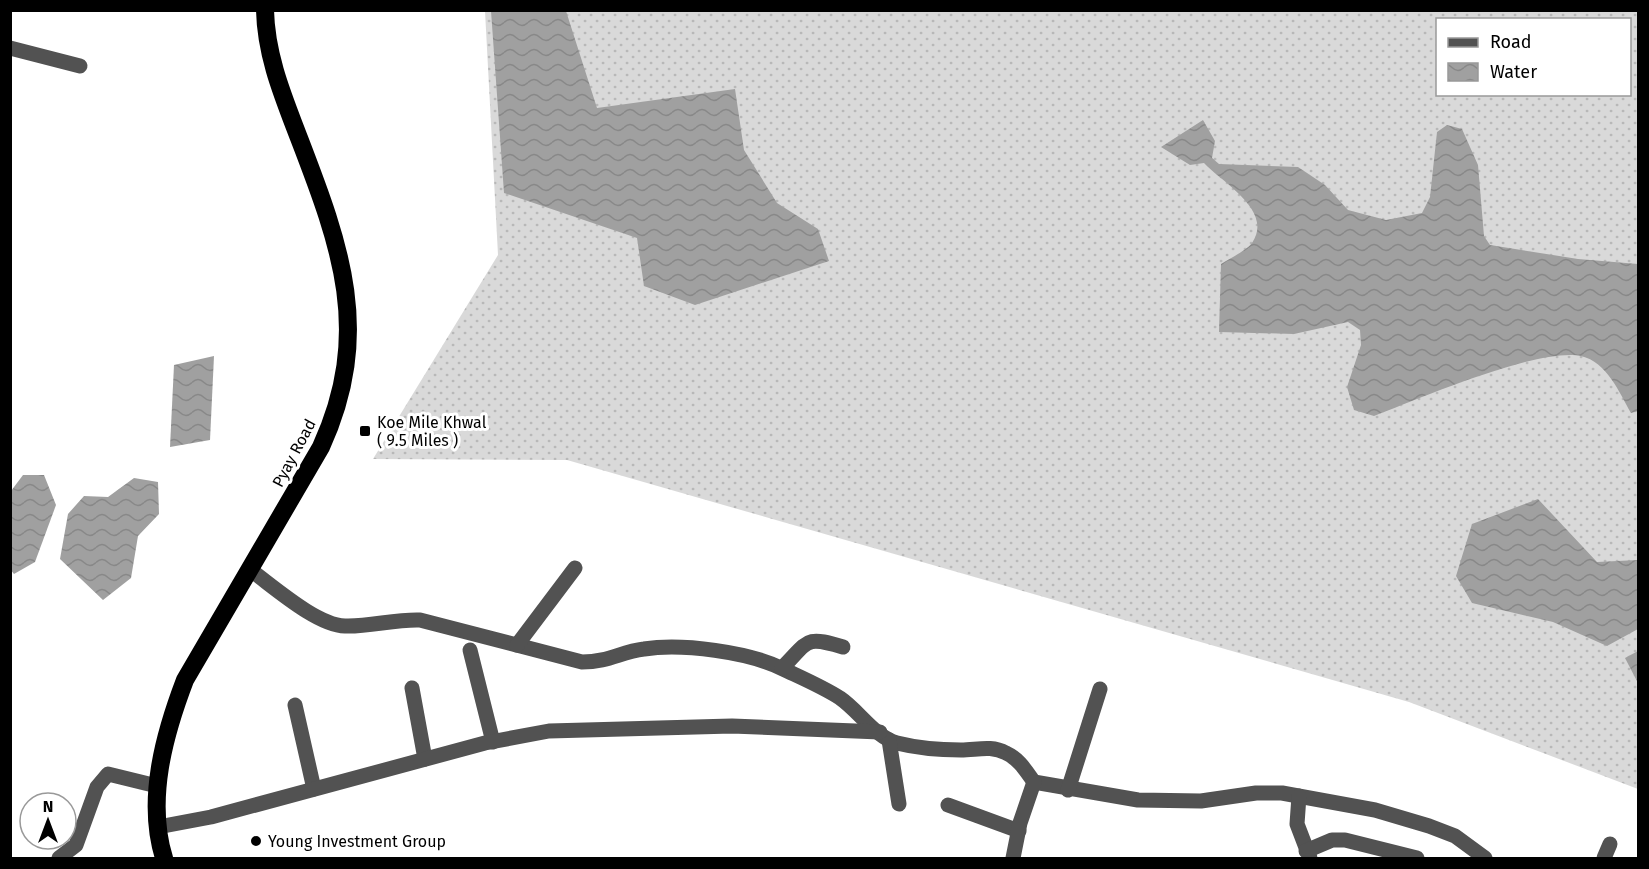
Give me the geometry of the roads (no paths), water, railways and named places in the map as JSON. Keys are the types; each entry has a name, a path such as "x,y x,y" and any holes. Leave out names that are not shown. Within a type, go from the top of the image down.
{"highway":[{"name":"Pyay Road","path":"164,858 158,827 157,786 168,726 185,680 325,439 341,391 347,357 347,292 343,267 315,180 274,74 265,10"}],"street":[{"path":"10,48 80,66"},
{"path":"517,645 575,568"},
{"path":"249,569 325,622 345,626 395,619 420,620 582,662 602,662 643,649 703,650 754,659 782,668 841,698 885,736 898,804"},
{"path":"782,668 809,640 817,639 843,647"},
{"path":"470,650 493,742"},
{"path":"412,688 425,759"},
{"path":"1068,790 1100,689"},
{"path":"295,705 314,789"},
{"path":"158,827 211,817 425,759 549,731 732,726 885,736 934,748 989,748 1014,758 1034,782 1138,801 1201,801 1256,793 1299,796 1375,810 1430,826 1455,836 1485,858"},
{"path":"59,858 76,845 98,787 108,774 157,786"},
{"path":"1013,858 1034,782"},
{"path":"1299,796 1297,824 1308,855 1332,840 1345,840 1417,858"},
{"path":"948,805 1019,831"}],"water":[{"path":"491,11 566,11 597,108 735,89 744,150 777,203 818,229 829,261 695,305 644,286 637,238 504,193"},
{"path":"1203,120 1215,141 1212,158 1219,164 1298,167 1325,185 1348,210 1386,220 1422,213 1430,197 1437,132 1447,125 1462,129 1478,165 1484,236 1490,245 1578,259 1638,264 1638,411 1631,413 1617,387 1598,364 1581,356 1562,355 1537,359 1479,376 1374,416 1354,410 1347,387 1361,345 1360,330 1348,322 1294,334 1219,332 1221,264 1249,246 1257,231 1256,220 1243,198 1204,163 1190,165 1161,147"},
{"path":"214,356 210,440 170,447 174,365"},
{"path":"23,475 44,475 56,505 35,562 14,574 10,569 11,491"},
{"path":"134,478 158,482 159,514 138,536 131,578 103,600 60,559 68,514 84,496 108,497"},
{"path":"1538,499 1597,562 1638,560 1638,629 1607,646 1553,622 1472,603 1456,576 1472,524"},
{"path":"1638,651 1638,683 1625,658"}],"place":[{"name":"Koe Mile Khwal ( 9.5 Miles )","path":"365,431"},
{"name":"Young Investment Group","path":"256,841"}]}
